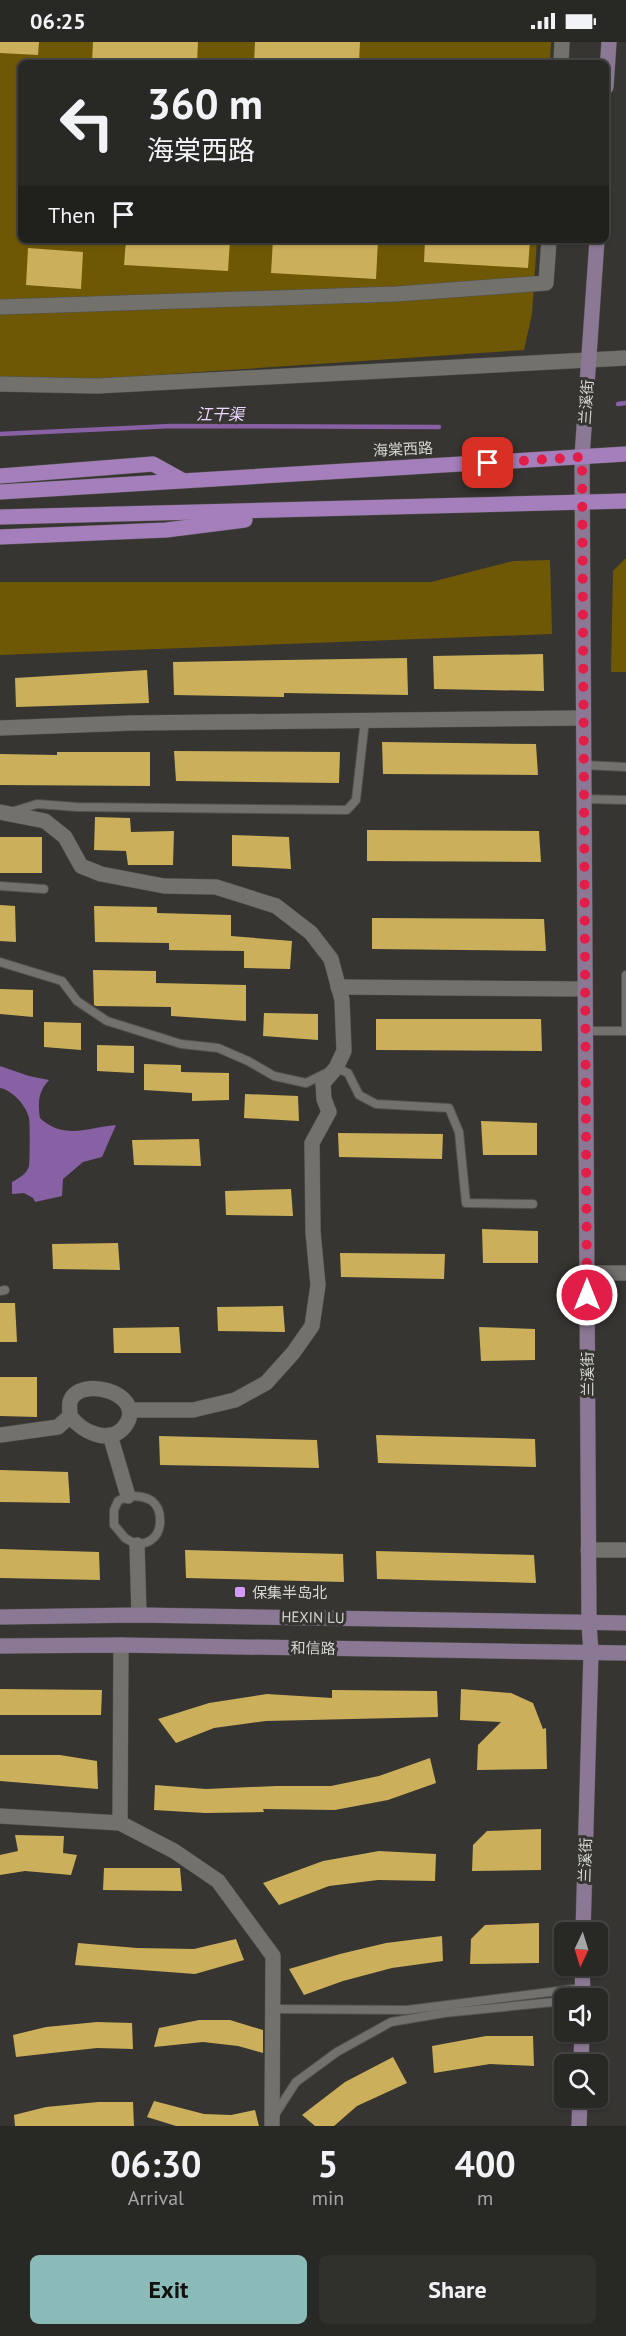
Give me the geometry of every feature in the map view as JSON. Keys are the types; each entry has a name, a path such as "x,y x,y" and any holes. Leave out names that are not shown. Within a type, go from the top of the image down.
{"main road":[{"name":"海棠西路","path":"0,492 626,454"},
{"path":"0,476 153,464 182,480"},
{"path":"0,518 626,501"},
{"path":"0,537 166,530 323,509"}],"street":[{"path":"561,60 562,42"},
{"path":"608,60 609,42"},
{"path":"0,307 396,294 546,283 549,243"},
{"name":"兰溪街","path":"583,1922 591,1653 588,1550 582,457 597,243"},
{"path":"0,384 97,386 626,358"},
{"path":"0,728 132,723 583,718"},
{"path":"4,813 45,821 65,837 81,866 101,874 164,886 216,887 276,906 311,933 331,959 342,1000 344,1051 336,1068 323,1083 324,1099 329,1112 312,1143 313,1232 318,1285 312,1326 293,1353 266,1383 235,1400 193,1410 130,1410"},
{"path":"338,987 584,989"},
{"path":"587,1273 626,1273"},
{"path":"87,1388 109,1391 124,1399 130,1410 130,1417 123,1430 102,1437 74,1422 70,1416 70,1401 77,1392 87,1388"},
{"path":"0,1435 58,1427 70,1416"},
{"path":"110,1435 128,1496"},
{"path":"137,1545 139,1615"},
{"path":"588,1550 626,1550"},
{"name":"HEXIN LU","path":"0,1617 139,1615 626,1623"},
{"path":"120,1823 121,1645"},
{"name":"和信路","path":"0,1646 121,1645 626,1653"},
{"path":"0,1816 120,1823 174,1851 218,1881 273,1956 272,2122"},
{"path":"579,2126 580,2108"}],"lane":[{"path":"4,813 37,804 77,807 347,810 356,800 366,720"},
{"path":"583,765 626,766"},
{"path":"583,799 626,800"},
{"path":"0,886 44,889"},
{"path":"0,962 62,981 77,1002 106,1021 181,1044 218,1048 248,1060 274,1076 306,1083 336,1068 348,1073 359,1095 376,1104 449,1108 459,1132 465,1203 533,1204"},
{"path":"585,1031 626,1031 626,975"},
{"path":"128,1496 140,1496 151,1501 158,1509 161,1521 157,1534 150,1541 137,1545 125,1538 114,1525 114,1510 118,1501 128,1496"},
{"path":"273,2009 407,2010 554,1996"},
{"path":"272,2122 296,2082 337,2052 392,2022 444,2013 554,2002"}],"shaded area":[{"path":"0,42 551,42 550,60 18,60 18,243 537,243 532,314 524,350 96,379 0,377"},
{"path":"626,558 626,672 611,672 613,571"},
{"path":"550,560 552,634 0,655 0,582 431,582 513,561"},
{"path":"0,1066 49,1080 41,1093 39,1107 40,1118 49,1125 67,1131 76,1131 116,1125 102,1157 83,1162 63,1179 62,1196 35,1202 33,1198 24,1193 12,1194 12,1182 25,1174 29,1166 29,1121 25,1108 18,1099 0,1088"}],"building":[{"path":"0,42 39,42 38,55 0,53"},
{"path":"93,42 198,42 197,60 92,60"},
{"path":"255,42 360,42 359,60 254,60"},
{"path":"126,243 230,243 228,271 124,265"},
{"path":"273,243 378,243 376,279 271,273"},
{"path":"425,243 530,243 528,268 424,262"},
{"path":"28,248 83,252 81,289 26,285"},
{"path":"543,654 544,691 434,689 433,656"},
{"path":"407,658 408,695 284,693 284,697 174,695 173,662"},
{"path":"147,670 149,703 16,707 15,678"},
{"path":"382,742 536,744 538,775 383,774"},
{"path":"174,751 340,752 339,783 176,781"},
{"path":"57,752 150,752 150,786 0,785 0,754 57,755"},
{"path":"95,817 130,818 131,832 174,831 173,865 128,865 126,851 94,850"},
{"path":"367,830 539,831 541,862 367,861"},
{"path":"232,835 289,837 291,869 232,866"},
{"path":"0,837 42,837 42,873 0,873"},
{"path":"0,905 15,906 16,942 0,941"},
{"path":"94,906 157,907 157,913 231,915 231,936 292,941 290,969 244,968 244,951 169,950 169,943 95,942"},
{"path":"372,918 544,919 546,951 372,949"},
{"path":"93,970 156,971 156,983 246,985 246,1021 171,1016 171,1007 96,1006 94,1005"},
{"path":"0,989 33,990 33,1017 0,1014"},
{"path":"264,1013 318,1014 318,1040 263,1036"},
{"path":"376,1019 541,1019 542,1051 376,1050"},
{"path":"44,1022 81,1023 81,1050 44,1047"},
{"path":"97,1045 134,1046 134,1073 97,1071"},
{"path":"144,1064 181,1065 181,1072 229,1073 229,1100 192,1101 192,1093 144,1090"},
{"path":"245,1094 298,1096 299,1121 244,1118"},
{"path":"481,1121 537,1123 537,1155 483,1155"},
{"path":"338,1133 443,1134 442,1159 339,1157"},
{"path":"199,1139 201,1166 134,1165 132,1140"},
{"path":"291,1189 293,1216 226,1215 225,1191"},
{"path":"482,1229 538,1231 538,1263 483,1263"},
{"path":"118,1243 120,1270 53,1269 52,1244"},
{"path":"340,1253 445,1254 444,1279 341,1277"},
{"path":"0,1303 15,1303 17,1342 0,1342"},
{"path":"283,1306 285,1332 218,1331 217,1307"},
{"path":"179,1327 181,1353 114,1353 113,1328"},
{"path":"479,1327 535,1329 535,1360 481,1361"},
{"path":"0,1377 37,1377 37,1417 0,1416"},
{"path":"376,1435 535,1439 536,1467 378,1463"},
{"path":"159,1436 317,1440 319,1468 160,1465"},
{"path":"0,1470 68,1472 70,1503 0,1502"},
{"path":"0,1549 99,1552 100,1580 0,1578"},
{"path":"185,1550 343,1554 344,1582 186,1578"},
{"path":"376,1551 534,1555 536,1583 377,1579"},
{"path":"0,1689 102,1690 101,1715 0,1715"},
{"path":"461,1689 511,1693 533,1703 543,1729 546,1728 547,1769 477,1770 478,1745 501,1722 460,1720"},
{"path":"332,1690 437,1691 438,1717 266,1721 214,1728 176,1743 158,1719 209,1703 267,1694 332,1698"},
{"path":"0,1755 60,1755 97,1761 98,1789 0,1781"},
{"path":"430,1758 436,1783 388,1800 335,1810 263,1809 264,1812 205,1813 154,1810 155,1785 206,1789 331,1786 379,1776"},
{"path":"541,1829 541,1870 472,1871 473,1845 487,1831"},
{"path":"15,1835 64,1836 63,1853 77,1855 71,1875 25,1871 0,1875 0,1855 18,1851"},
{"path":"379,1851 436,1854 435,1881 378,1880 329,1886 279,1905 263,1883 323,1861"},
{"path":"104,1868 180,1868 182,1891 103,1890"},
{"path":"539,1923 539,1963 470,1964 471,1939 485,1925"},
{"path":"442,1936 443,1961 392,1968 343,1981 304,1995 289,1969 386,1943"},
{"path":"236,1939 244,1960 195,1974 75,1965 78,1943 137,1948 194,1949"},
{"path":"199,2020 230,2020 263,2030 263,2053 238,2046 203,2042 154,2047 159,2028"},
{"path":"97,2022 132,2023 133,2049 97,2048 16,2057 13,2035 46,2027"},
{"path":"486,2036 533,2036 534,2066 490,2064 434,2073 432,2046"},
{"path":"393,2057 407,2083 357,2106 334,2126 315,2126 302,2115 345,2082"},
{"path":"154,2101 204,2114 231,2115 255,2110 259,2126 176,2126 147,2117"},
{"path":"98,2102 133,2102 134,2126 15,2126 14,2115 46,2107"}],"waterway":[{"name":"江干渠","path":"618,404 626,403"},
{"name":"江干渠","path":"0,434 171,426 439,427"}],"place":[{"name":"保集半岛北","path":"240,1592"}],"route":[{"path":"488,463 582,457 587,1295"}]}
